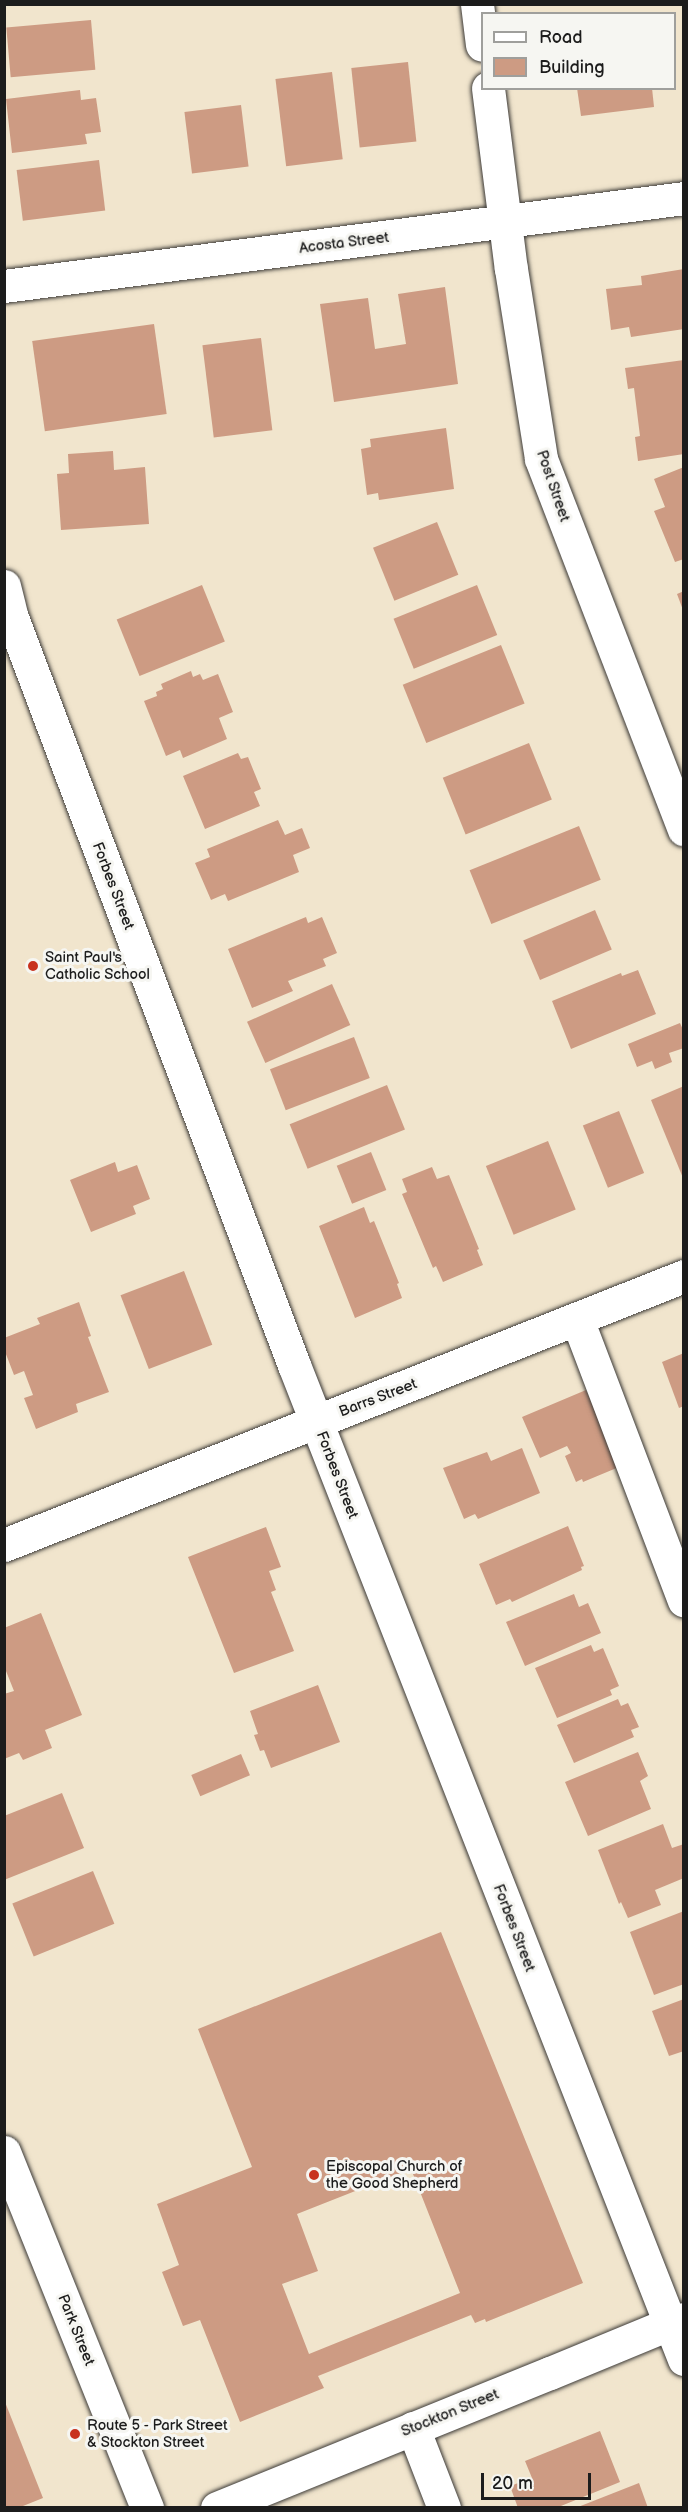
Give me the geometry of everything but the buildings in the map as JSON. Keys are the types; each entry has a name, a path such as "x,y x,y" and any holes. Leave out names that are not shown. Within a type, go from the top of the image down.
{"street":[{"path":"477,4 481,31"},
{"name":"Post Street","path":"488,90 505,222 541,459 684,829"},
{"name":"Acosta Street","path":"4,286 684,198"},
{"name":"Forbes Street","path":"4,586 11,615 316,1422 676,2322 684,2359"},
{"name":"Barrs Street","path":"4,1545 684,1276"},
{"path":"577,1319 684,1600"},
{"name":"Park Street","path":"4,2152 147,2508"},
{"name":"Stockton Street","path":"217,2508 676,2322"},
{"path":"413,2428 444,2508"}],"place":[{"name":"Saint Paul's Catholic School","path":"33,966"},
{"name":"Episcopal Church of the Good Shepherd","path":"314,2175"},
{"name":"Route 5 - Park Street & Stockton Street","path":"75,2434"}]}
